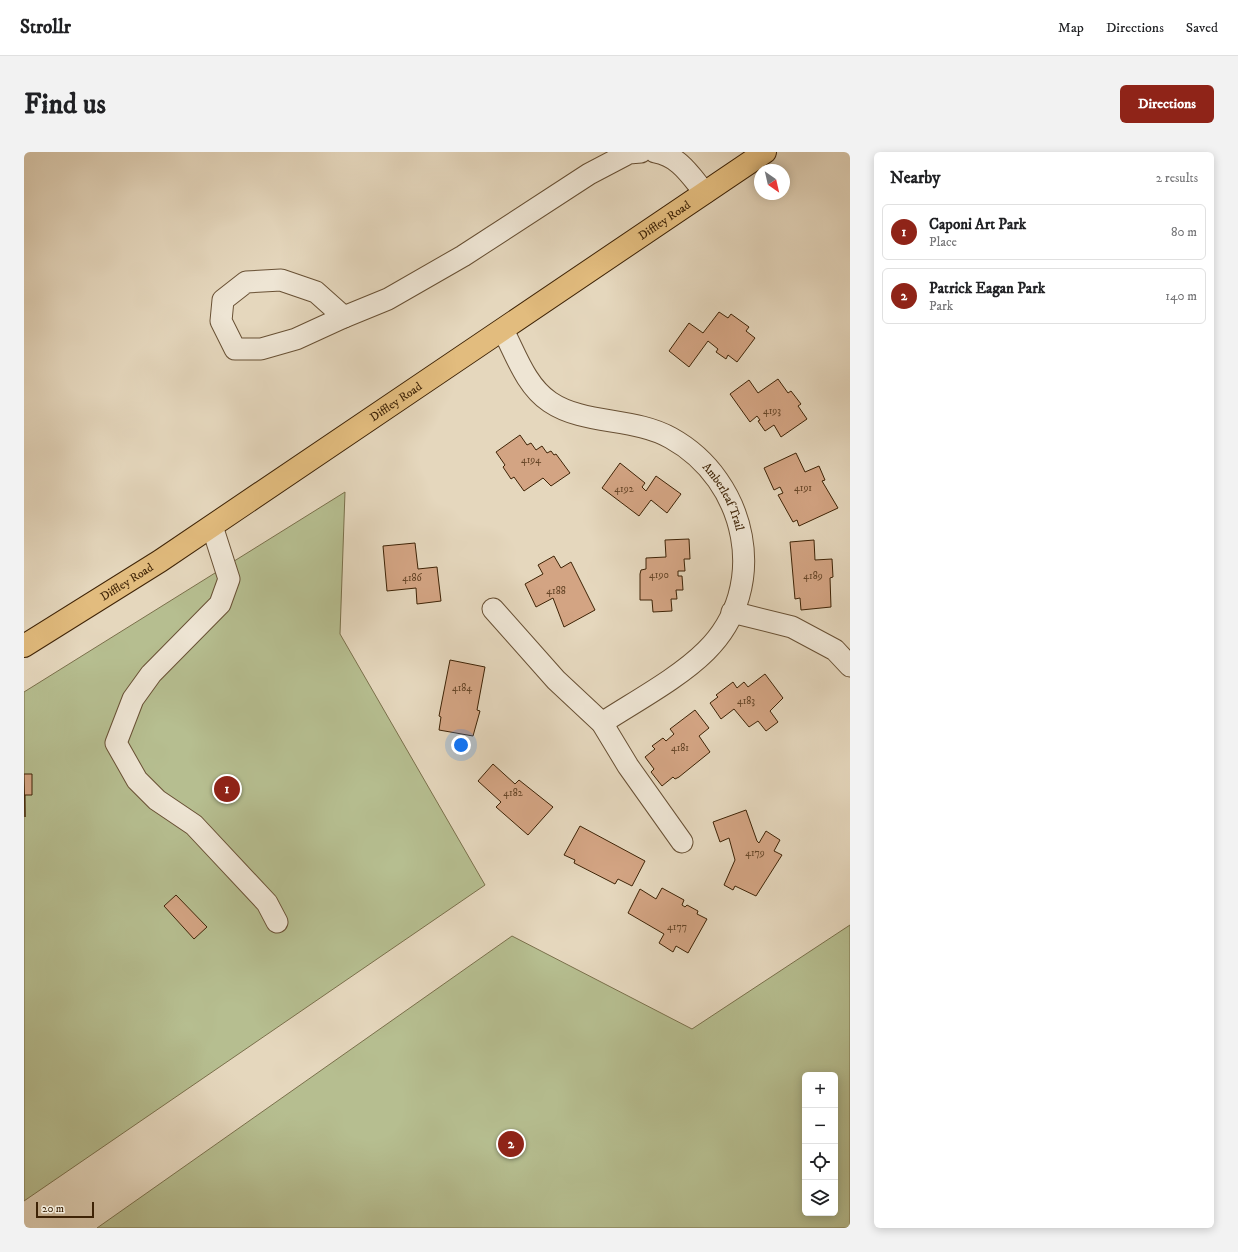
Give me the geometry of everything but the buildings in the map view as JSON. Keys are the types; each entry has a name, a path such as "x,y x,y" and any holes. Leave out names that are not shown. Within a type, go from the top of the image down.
{"main road":[{"name":"Diffley Road","path":"24,646 160,561 765,152"}],"street":[{"path":"344,317 316,292 281,280 246,282 223,300 221,321 235,349 261,349 296,339 388,298 464,256 590,174 629,153 641,152"},
{"path":"655,152 675,158 705,193"},
{"name":"Amberleaf Trail","path":"503,330 529,382 538,393 563,410 577,414 634,424 670,437 700,458 715,475 734,507 743,547 744,566 741,583 732,612 715,640 691,664 602,723"},
{"path":"212,526 229,579 220,604 150,674 133,699 116,743 137,780 157,800 194,825 267,903 277,922"},
{"path":"493,609 556,680 602,723 628,766 682,842"},
{"path":"732,612 792,627 835,650 850,666"}],"green space":[{"path":"345,492 340,634 485,885 24,1201 24,692"},
{"path":"850,925 850,1228 97,1228 512,936 692,1029"}],"place":[{"name":"Caponi Art Park","path":"227,789"},
{"name":"Patrick Eagan Park","path":"511,1144"}]}
